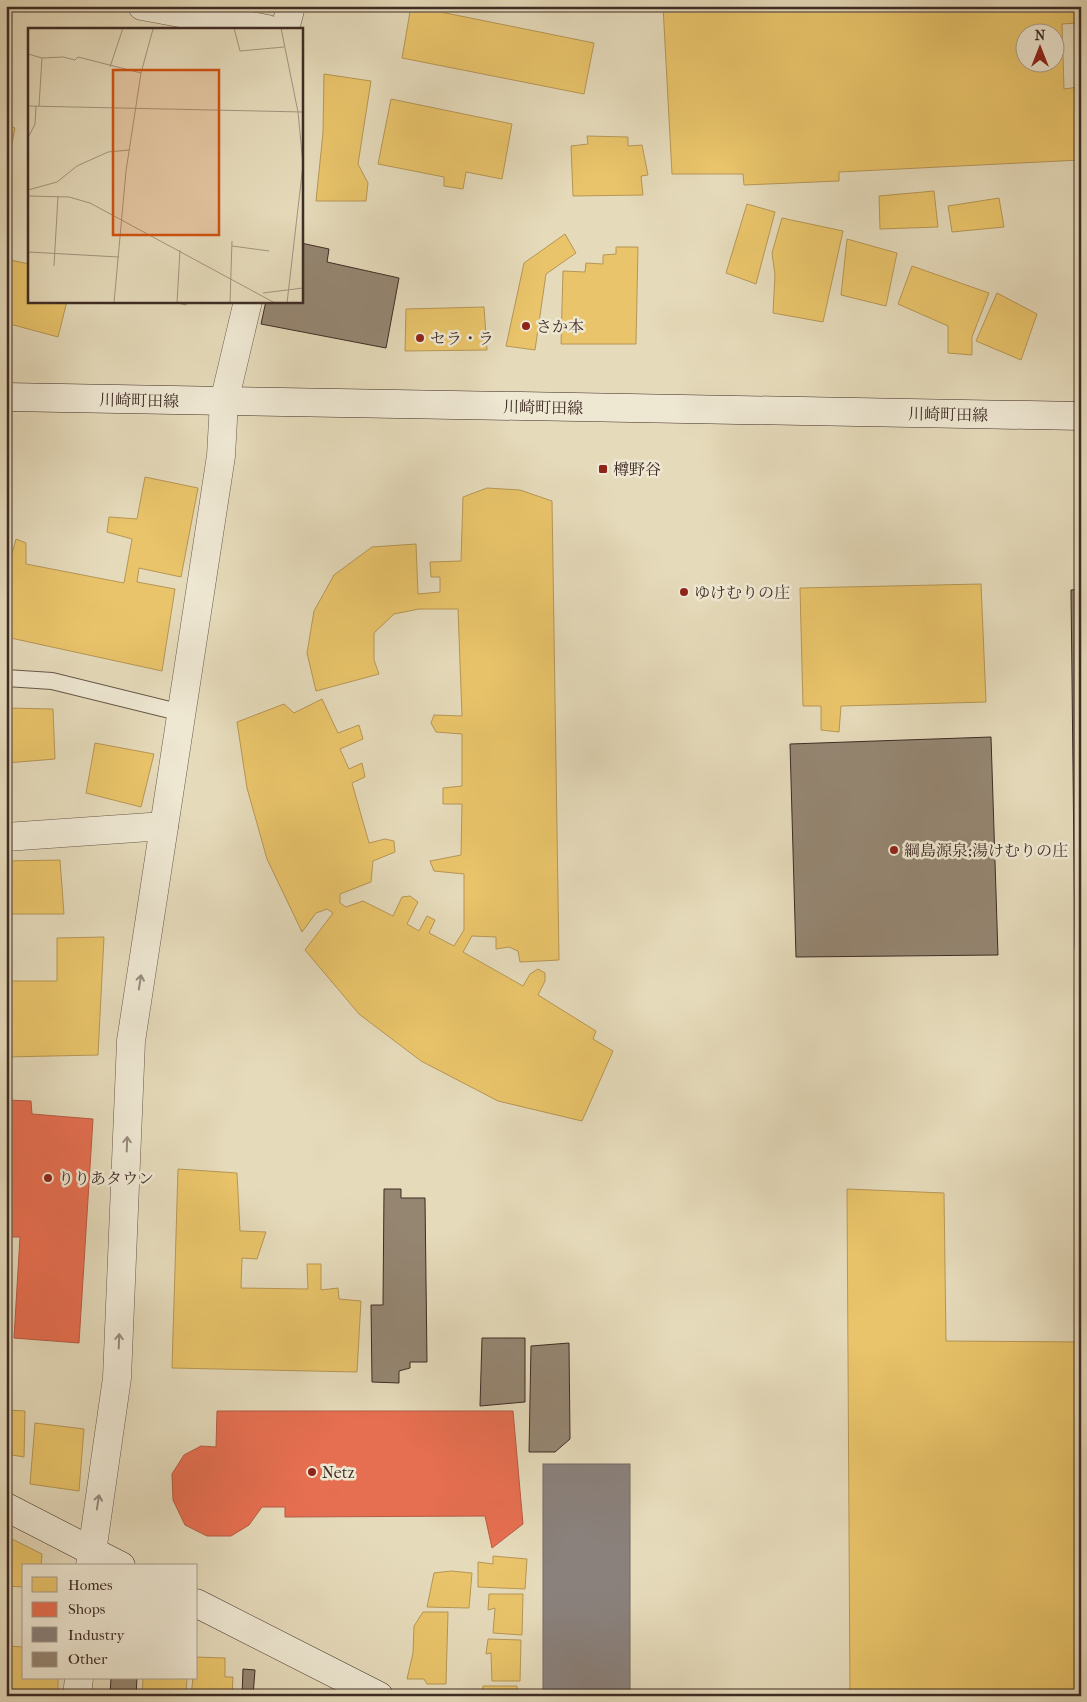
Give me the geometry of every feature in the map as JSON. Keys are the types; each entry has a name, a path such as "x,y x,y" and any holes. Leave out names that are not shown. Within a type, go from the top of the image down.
{"street":[{"path":"142,6 262,28"},
{"path":"285,28 291,6"},
{"path":"91,1558 117,1378 131,1041 221,456 224,402 248,302"},
{"name":"川崎町田線","path":"6,397 1081,416"},
{"path":"6,837 164,826"},
{"path":"6,1507 91,1558 114,1564"},
{"path":"198,1604 379,1696"},
{"path":"77,1696 79,1680"}],"lane":[{"path":"6,678 52,681 182,713"}],"building: Homes":[{"path":"243,6 259,6 258,10"},
{"path":"411,6 594,43 584,94 402,58"},
{"path":"663,6 1076,6 1077,23 1014,22 1014,72 1063,72 1064,89 1078,87 1080,160 839,172 839,181 744,185 743,174 672,174"},
{"path":"324,74 371,81 358,164 368,183 366,201 316,201 323,133"},
{"path":"391,99 512,124 502,179 466,172 463,189 444,186 444,177 378,164"},
{"path":"6,125 15,128 6,175"},
{"path":"587,136 628,137 628,146 642,145 648,175 641,176 643,195 573,196 571,146 588,144"},
{"path":"934,191 938,227 880,229 879,196"},
{"path":"999,198 1004,227 952,232 948,206"},
{"path":"747,204 775,212 756,284 726,273"},
{"path":"782,218 843,231 823,322 773,313 775,275 772,253"},
{"path":"565,234 576,253 546,274 535,350 506,346 524,263"},
{"path":"847,239 897,253 886,306 841,295"},
{"path":"616,247 638,247 636,344 561,344 563,271 585,272 586,263 603,264 603,255 616,254"},
{"path":"6,259 28,264 28,302 67,302 58,337 6,323"},
{"path":"912,266 989,293 972,337 972,355 948,353 948,326 898,304"},
{"path":"997,293 1037,314 1021,360 976,341"},
{"path":"175,302 186,302 186,305"},
{"path":"484,307 487,350 405,351 406,309"},
{"path":"145,477 198,488 181,577 139,568 137,582 175,589 162,671 6,637 6,561 10,561 16,539 26,543 26,564 124,583 132,539 107,532 109,517 137,519"},
{"path":"487,488 520,490 552,501 559,960 520,962 518,951 509,947 496,949 496,937 472,936 463,952 523,986 530,974 538,969 545,973 545,981 538,995 596,1031 593,1039 613,1051 582,1121 498,1101 421,1061 359,1014 305,950 333,913 327,909 316,913 302,932 267,859 247,788 237,722 284,704 294,713 322,699 338,733 359,725 363,739 340,749 349,769 362,763 365,777 352,783 369,843 385,839 394,841 395,852 373,861 371,882 340,894 340,903 346,907 363,901 393,916 402,897 410,896 418,902 407,924 419,931 427,916 435,920 429,933 454,946 464,930 464,874 434,871 430,861 461,855 462,804 443,804 443,788 462,786 462,734 436,732 431,723 434,715 462,716 458,609 419,609 394,614 374,633 374,660 379,674 316,691 307,653 314,611 334,575 372,547 416,544 418,594 440,592 440,577 431,577 430,562 461,561 463,497"},
{"path":"981,584 986,702 841,706 839,732 821,730 821,706 803,706 800,588"},
{"path":"6,708 53,709 55,759 6,763"},
{"path":"95,743 154,754 141,807 86,793"},
{"path":"60,860 64,914 6,914 6,861"},
{"path":"104,937 98,1055 6,1057 6,981 57,981 57,938"},
{"path":"178,1169 237,1173 240,1231 266,1232 257,1259 242,1258 241,1288 308,1289 307,1264 321,1264 321,1290 338,1288 339,1299 361,1301 357,1372 172,1368"},
{"path":"847,1189 944,1193 946,1341 1081,1342 1081,1696 850,1696"},
{"path":"6,1410 25,1411 24,1457 6,1454"},
{"path":"35,1423 84,1429 79,1491 30,1484"},
{"path":"6,1536 42,1554 41,1564 22,1564 22,1587 6,1586"},
{"path":"493,1556 527,1559 525,1589 478,1587 478,1562 493,1564"},
{"path":"451,1571 472,1573 469,1608 427,1607 434,1573"},
{"path":"489,1594 523,1594 522,1635 493,1633 495,1608 488,1610"},
{"path":"423,1612 448,1612 446,1684 427,1684 424,1679 407,1679 413,1653 414,1626"},
{"path":"488,1639 521,1640 520,1681 492,1681 491,1653 486,1654"},
{"path":"6,1646 22,1647 22,1680 58,1680 58,1692 6,1690"},
{"path":"198,1657 225,1658 225,1677 233,1677 232,1696 191,1696 193,1680 198,1680"},
{"path":"143,1680 187,1680 186,1696 142,1696"},
{"path":"483,1686 517,1686 517,1696 481,1696"}],"building: Shops":[{"name":"りりあタウン","path":"6,1100 31,1101 32,1114 93,1119 79,1343 14,1338 20,1237 6,1237"},
{"path":"217,1411 513,1411 523,1524 492,1548 485,1516 285,1517 285,1507 262,1507 249,1525 231,1536 207,1536 185,1525 173,1500 172,1474 184,1455 201,1446 216,1447"}],"building: Industry":[{"path":"543,1464 630,1464 630,1696 543,1696"}],"building: Other":[{"path":"6,97 10,99 7,111 6,111"},
{"path":"302,243 329,249 327,262 399,278 386,348 261,324 266,302 302,302"},
{"path":"1081,589 1081,949 1075,949 1071,590"},
{"name":"綱島源泉;湯けむりの庄","path":"991,737 998,955 796,957 790,744"},
{"path":"384,1189 401,1189 401,1198 425,1198 427,1362 410,1362 410,1368 399,1371 399,1383 372,1382 371,1305 383,1305"},
{"path":"482,1338 525,1338 525,1402 480,1406"},
{"path":"569,1343 570,1439 555,1452 529,1452 531,1346"},
{"path":"243,1669 255,1670 253,1696 242,1696"},
{"path":"111,1680 137,1680 136,1696 110,1696"}],"place":[{"name":"さか本","path":"526,326"},
{"name":"セラ・ラ","path":"420,338"},
{"name":"樽野谷","path":"603,469"},
{"name":"ゆけむりの庄","path":"684,592"},
{"name":"綱島源泉;湯けむりの庄","path":"894,850"},
{"name":"りりあタウン","path":"48,1178"},
{"name":"Netz","path":"312,1472"}]}
